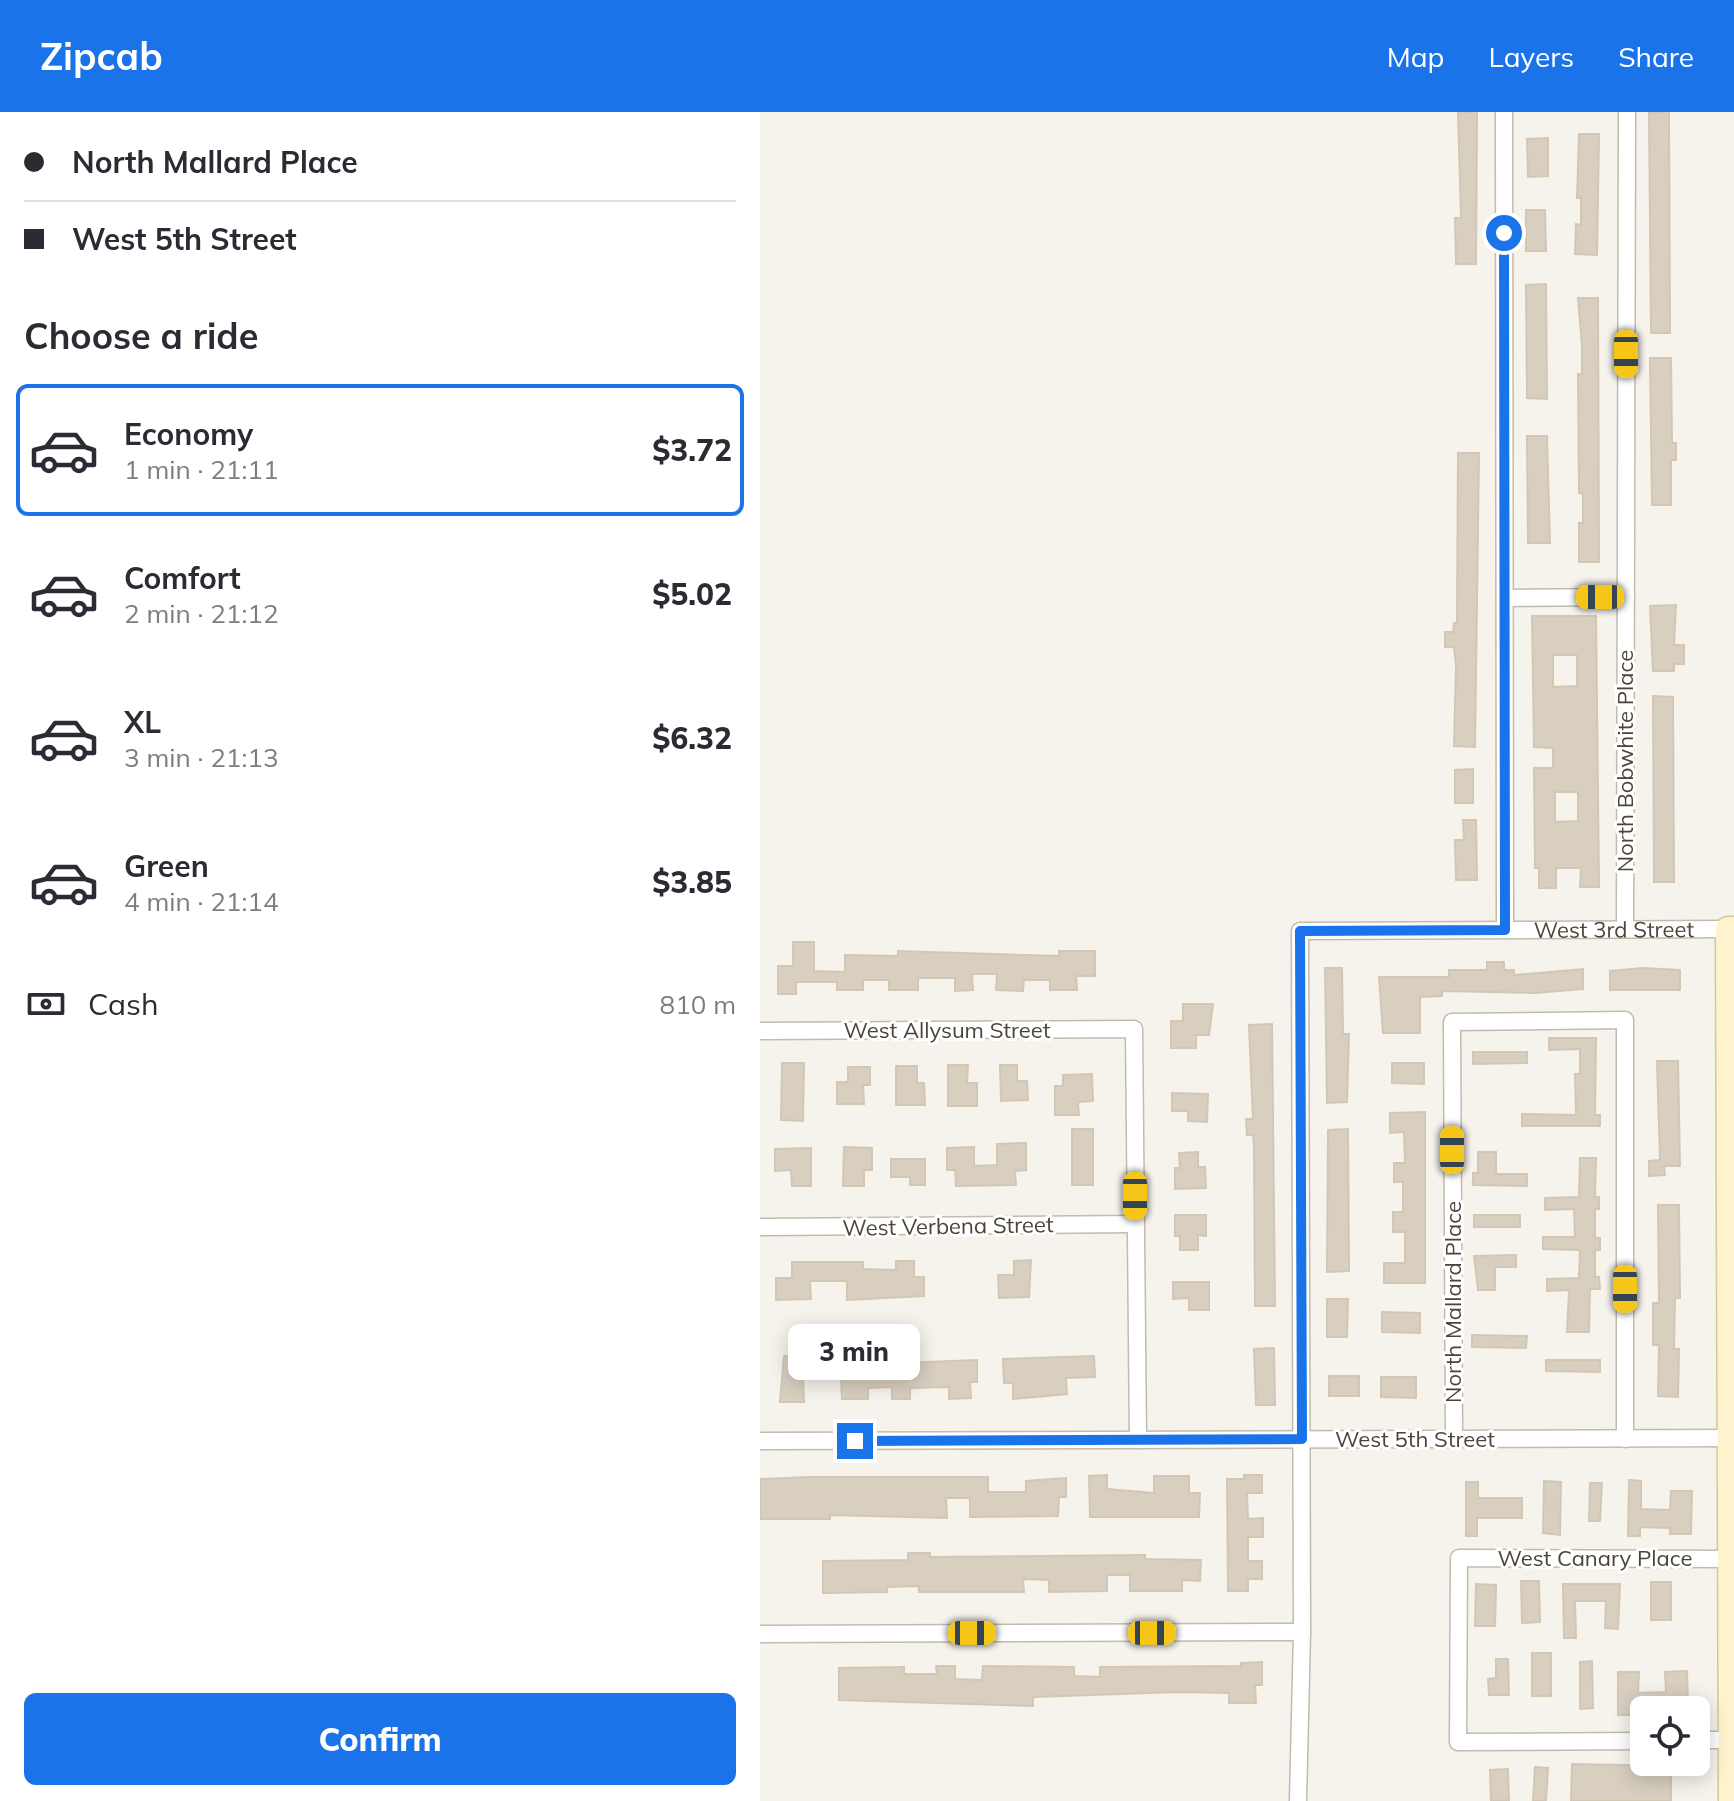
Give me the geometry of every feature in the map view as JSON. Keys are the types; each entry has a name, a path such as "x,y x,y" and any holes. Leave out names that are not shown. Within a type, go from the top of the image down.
{"street":[{"path":"1504,112 1505,930"},
{"name":"North Bobwhite Place","path":"1625,929 1627,112"},
{"path":"1506,598 1626,597"},
{"path":"1731,929 1731,1801"},
{"name":"West 3rd Street","path":"1302,1439 1300,931 1731,929"},
{"name":"North Mallard Place","path":"1454,1437 1452,1022 1625,1020 1625,1439"},
{"name":"West Allysum Street","path":"760,1031 1134,1029 1135,1224"},
{"path":"1135,1224 1138,1440"},
{"name":"West Verbena Street","path":"760,1227 1135,1224"},
{"name":"West 5th Street","path":"760,1441 1732,1438"},
{"path":"1298,1801 1302,1439"},
{"name":"West Canary Place","path":"1630,1741 1458,1742 1459,1558 1730,1559"},
{"path":"760,1634 1302,1632"},
{"path":"1710,1740 1731,1740"}],"building":[{"path":"1458,112 1477,112 1476,264 1456,264 1455,218 1461,218"},
{"path":"1649,112 1669,112 1670,333 1651,333"},
{"path":"1579,134 1599,134 1597,255 1575,254 1576,224 1581,225 1581,198 1577,198"},
{"path":"1548,138 1548,176 1528,177 1527,139"},
{"path":"1526,210 1545,210 1546,251 1526,251"},
{"path":"1546,284 1547,399 1527,398 1526,285"},
{"path":"1578,298 1598,298 1599,562 1579,562 1583,494 1579,493 1578,374 1582,374 1582,346"},
{"path":"1650,358 1671,358 1672,443 1676,443 1676,460 1671,460 1671,505 1652,505"},
{"path":"1527,436 1547,436 1550,543 1528,543"},
{"path":"1458,453 1479,453 1475,747 1454,746 1456,666 1454,647 1445,647 1445,632 1453,632 1454,623 1457,623"},
{"path":"1676,605 1674,645 1684,645 1684,664 1674,664 1674,671 1653,671 1650,606"},
{"path":"1532,616 1596,616 1599,887 1580,887 1581,868 1556,868 1556,888 1539,888 1539,868 1535,868 1534,768 1553,768 1553,748 1534,747","holes":["1553,655 1577,655 1577,686 1553,687","1555,792 1578,792 1578,821 1555,822"]},
{"path":"1653,696 1673,697 1674,882 1654,882"},
{"path":"1473,769 1473,803 1455,803 1455,770"},
{"path":"1463,820 1476,820 1477,880 1456,880 1455,840 1464,840"},
{"path":"793,942 814,942 814,971 845,972 845,955 898,956 898,951 1059,956 1059,951 1095,951 1095,976 1076,976 1077,990 1050,990 1050,980 1024,980 1023,991 996,990 997,974 972,974 973,990 955,991 955,978 918,978 918,990 889,990 889,980 863,980 863,990 837,990 837,982 796,982 796,994 778,994 778,966 793,966"},
{"path":"1487,962 1504,962 1504,970 1514,970 1514,975 1583,969 1583,989 1534,993 1442,991 1442,996 1420,997 1420,1033 1383,1033 1379,977 1449,977 1449,970 1487,970"},
{"path":"1325,968 1342,968 1343,1034 1349,1034 1347,1102 1327,1103"},
{"path":"1643,968 1680,970 1680,990 1610,990 1610,971"},
{"path":"1183,1004 1213,1004 1209,1035 1196,1035 1196,1048 1171,1048 1171,1021 1183,1021"},
{"path":"1272,1024 1275,1306 1255,1306 1254,1148 1253,1135 1247,1135 1246,1119 1253,1119 1249,1025"},
{"path":"1549,1038 1596,1038 1595,1115 1600,1115 1600,1126 1522,1126 1522,1114 1576,1115 1575,1074 1580,1074 1580,1049 1549,1050"},
{"path":"1473,1052 1527,1052 1527,1063 1473,1064"},
{"path":"1657,1061 1678,1061 1680,1166 1664,1166 1665,1175 1649,1176 1649,1161 1660,1160"},
{"path":"782,1063 804,1063 803,1121 781,1120"},
{"path":"1392,1063 1424,1063 1424,1084 1392,1083"},
{"path":"948,1065 968,1065 967,1083 977,1083 977,1106 948,1106"},
{"path":"1000,1065 1017,1065 1017,1081 1027,1081 1028,1100 1001,1101"},
{"path":"896,1066 917,1066 917,1083 924,1083 925,1105 896,1105"},
{"path":"848,1067 870,1067 870,1085 863,1085 864,1104 837,1104 837,1082 848,1082"},
{"path":"1092,1074 1093,1101 1078,1102 1079,1115 1055,1115 1055,1086 1063,1086 1063,1075"},
{"path":"1172,1093 1208,1094 1207,1122 1188,1121 1188,1111 1172,1111"},
{"path":"1425,1112 1425,1283 1384,1283 1384,1263 1405,1263 1405,1232 1393,1232 1393,1212 1403,1212 1403,1182 1394,1182 1394,1163 1405,1163 1404,1132 1390,1133 1390,1113"},
{"path":"1072,1129 1093,1129 1093,1185 1072,1185"},
{"path":"1348,1129 1349,1271 1327,1272 1328,1130"},
{"path":"1026,1143 1026,1170 1015,1171 1016,1185 956,1186 955,1170 947,1170 947,1148 974,1147 974,1166 997,1165 997,1144"},
{"path":"844,1147 872,1148 872,1170 864,1170 864,1186 843,1186"},
{"path":"811,1148 811,1186 792,1186 791,1170 775,1171 775,1149"},
{"path":"1198,1152 1198,1167 1205,1167 1206,1188 1175,1189 1175,1168 1180,1168 1179,1153"},
{"path":"1478,1152 1496,1152 1496,1174 1527,1174 1527,1186 1473,1185 1473,1173 1478,1173"},
{"path":"1580,1158 1596,1158 1595,1197 1599,1197 1599,1209 1595,1209 1595,1238 1600,1238 1600,1250 1595,1250 1595,1277 1599,1277 1600,1289 1590,1289 1589,1332 1567,1332 1569,1290 1547,1291 1547,1279 1579,1278 1580,1250 1543,1249 1543,1237 1575,1237 1574,1209 1545,1210 1545,1198 1579,1197"},
{"path":"891,1159 925,1159 925,1185 910,1185 910,1177 891,1177"},
{"path":"1658,1205 1679,1205 1680,1298 1675,1298 1674,1349 1679,1349 1678,1397 1658,1396 1659,1345 1653,1345 1653,1303 1659,1303"},
{"path":"1175,1215 1206,1215 1206,1236 1198,1235 1198,1250 1180,1250 1180,1236 1175,1236"},
{"path":"1474,1215 1520,1215 1520,1227 1474,1227"},
{"path":"1516,1255 1516,1267 1495,1267 1495,1290 1478,1290 1474,1256"},
{"path":"1031,1260 1029,1297 999,1298 998,1275 1014,1275 1014,1261"},
{"path":"896,1261 914,1261 914,1277 924,1277 924,1296 847,1300 847,1281 810,1281 811,1299 776,1300 776,1278 792,1278 792,1262 863,1262 863,1269 896,1270"},
{"path":"1173,1282 1209,1282 1209,1310 1189,1310 1189,1298 1173,1299"},
{"path":"1327,1299 1348,1299 1347,1337 1327,1337"},
{"path":"1382,1312 1420,1313 1420,1333 1382,1332"},
{"path":"1472,1335 1527,1336 1526,1348 1472,1347"},
{"path":"1274,1348 1275,1405 1256,1405 1254,1349"},
{"path":"784,1356 829,1356 829,1361 876,1361 876,1364 977,1360 977,1382 970,1382 971,1398 949,1399 949,1387 910,1388 910,1399 892,1399 892,1387 868,1388 868,1399 842,1399 841,1378 803,1378 804,1402 780,1402"},
{"path":"1094,1356 1095,1377 1066,1378 1067,1394 1013,1399 1013,1383 1004,1383 1003,1359"},
{"path":"1546,1360 1600,1360 1600,1372 1546,1371"},
{"path":"1329,1376 1359,1376 1359,1396 1329,1396"},
{"path":"1381,1377 1416,1377 1416,1398 1381,1397"},
{"path":"1107,1475 1107,1489 1154,1493 1154,1476 1189,1476 1189,1493 1200,1493 1199,1517 1090,1517 1089,1476"},
{"path":"1244,1475 1262,1475 1262,1493 1247,1493 1248,1519 1263,1518 1263,1537 1248,1537 1248,1561 1262,1561 1262,1579 1248,1579 1248,1591 1228,1591 1227,1479 1244,1479"},
{"path":"988,1477 988,1492 1026,1492 1026,1481 1066,1478 1066,1497 1059,1497 1058,1516 970,1517 970,1498 946,1498 947,1518 830,1515 830,1519 760,1519 760,1479"},
{"path":"1629,1480 1641,1481 1641,1509 1670,1510 1671,1491 1692,1491 1691,1534 1670,1534 1670,1528 1640,1527 1640,1536 1628,1536"},
{"path":"1544,1481 1561,1482 1560,1535 1543,1533"},
{"path":"1466,1482 1478,1482 1478,1498 1522,1498 1522,1518 1477,1518 1477,1536 1466,1536"},
{"path":"1590,1483 1602,1483 1600,1521 1589,1521"},
{"path":"908,1553 930,1553 930,1557 1145,1555 1145,1559 1201,1560 1200,1581 1182,1580 1182,1591 1130,1591 1130,1575 1107,1575 1107,1591 1049,1592 1049,1580 1023,1579 1024,1592 919,1592 919,1586 887,1587 887,1592 823,1593 823,1561 908,1560"},
{"path":"1521,1581 1539,1581 1540,1622 1522,1623"},
{"path":"1651,1582 1671,1582 1671,1620 1651,1620"},
{"path":"1476,1584 1496,1585 1495,1626 1475,1626"},
{"path":"1563,1584 1620,1584 1618,1629 1605,1628 1606,1601 1575,1601 1576,1638 1564,1638"},
{"path":"1532,1653 1551,1653 1551,1696 1532,1696"},
{"path":"1496,1659 1508,1659 1509,1695 1489,1695 1488,1679 1496,1678"},
{"path":"1592,1661 1593,1708 1580,1709 1580,1662"},
{"path":"1262,1662 1262,1685 1255,1685 1256,1703 1229,1703 1229,1693 1180,1692 1033,1697 1033,1706 839,1700 839,1668 904,1667 904,1674 937,1674 936,1666 955,1666 955,1679 982,1680 983,1666 1074,1667 1074,1676 1100,1677 1100,1667 1241,1666 1241,1663"},
{"path":"1687,1671 1688,1696 1630,1696 1630,1715 1618,1715 1618,1672 1639,1672 1638,1693 1666,1692 1665,1672"},
{"path":"1572,1764 1630,1765 1630,1776 1671,1776 1671,1801 1571,1801"},
{"path":"1535,1767 1548,1768 1546,1801 1533,1801"},
{"path":"1508,1769 1509,1800 1491,1801 1490,1770"}],"route":[{"path":"855,1441 1302,1439 1300,931 1505,930 1504,233"}]}
